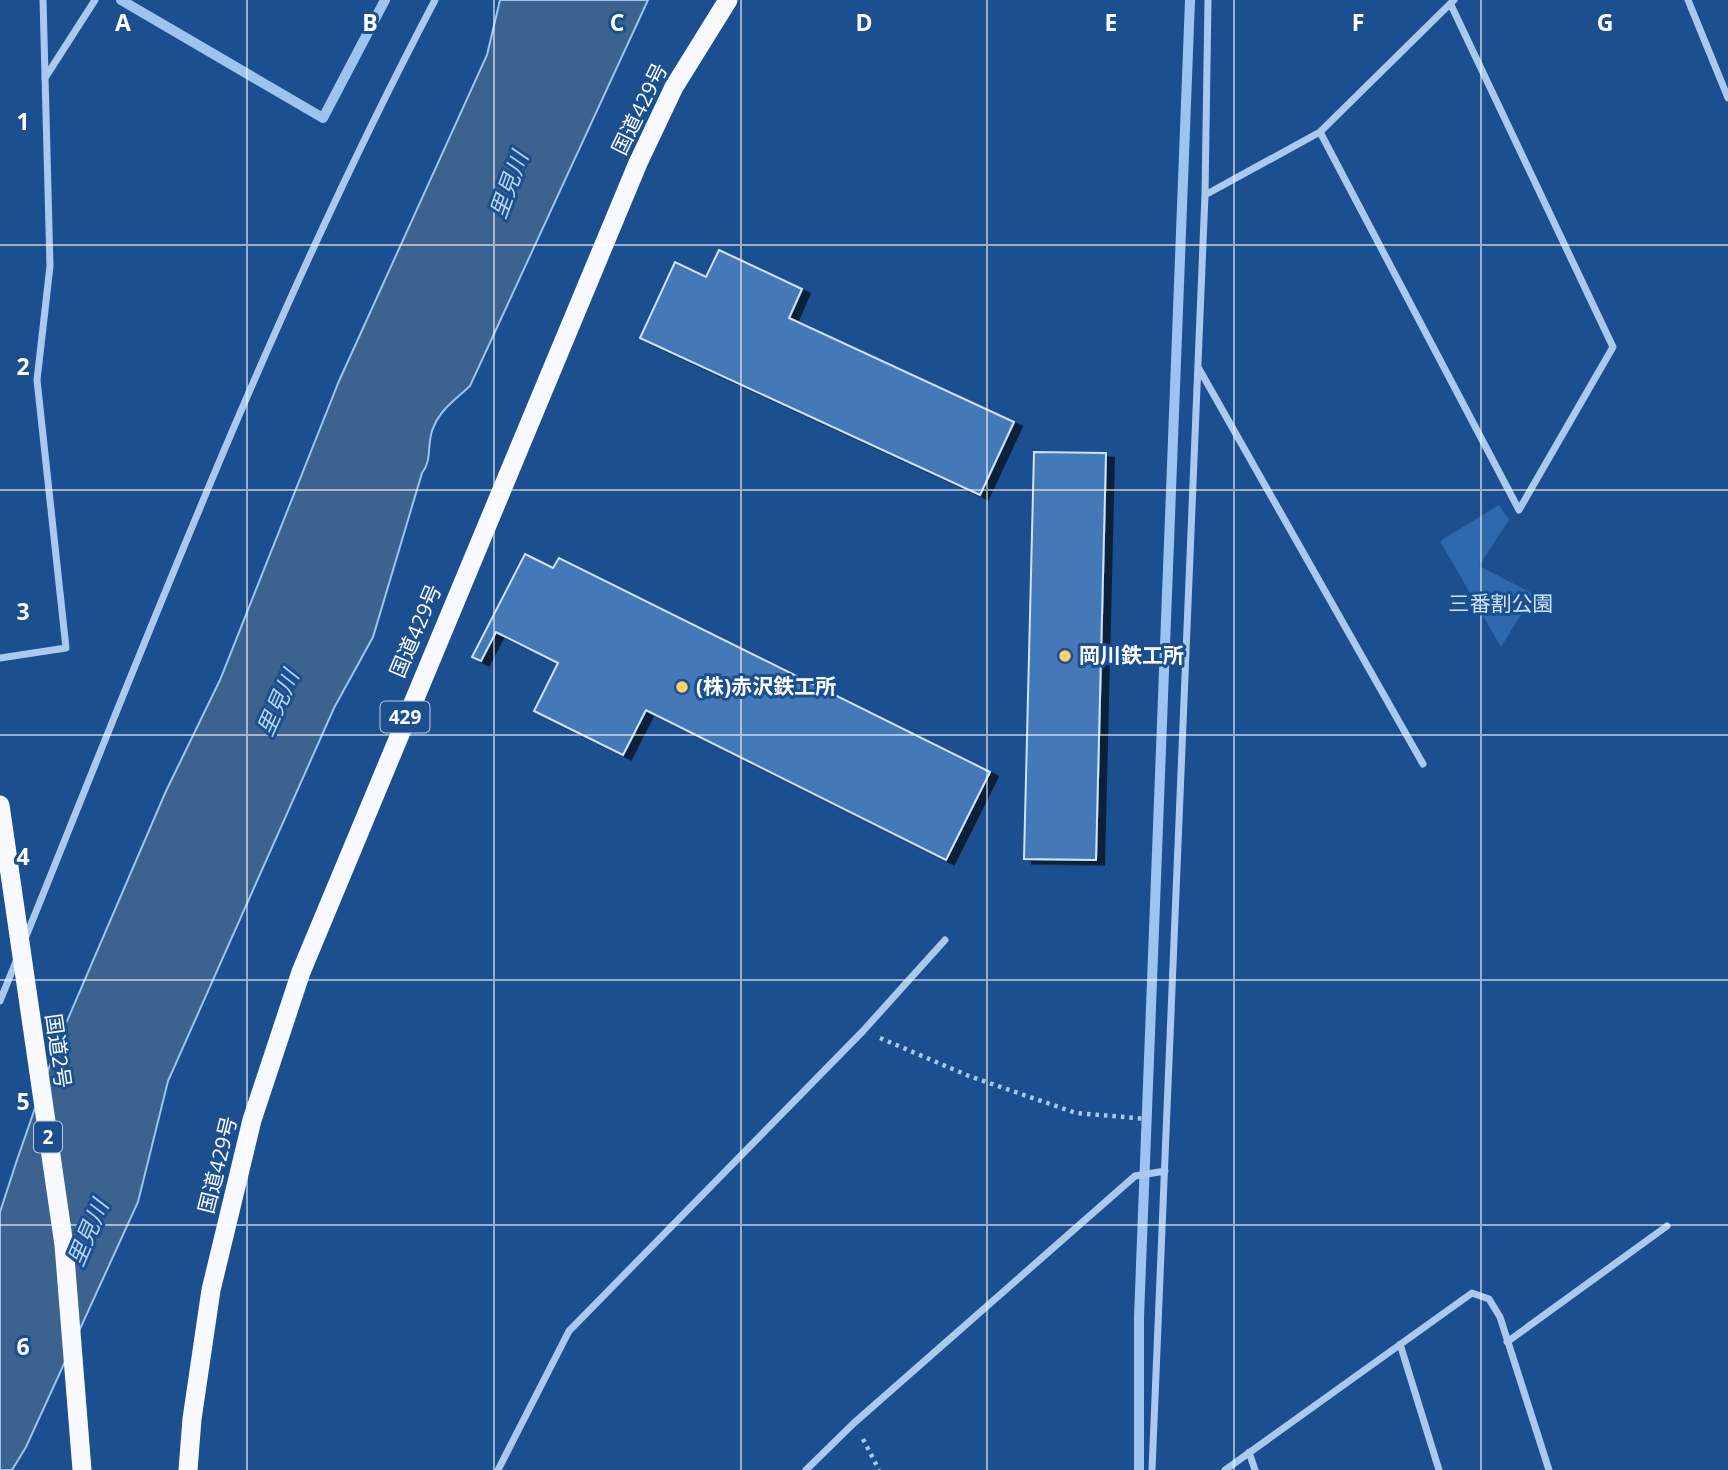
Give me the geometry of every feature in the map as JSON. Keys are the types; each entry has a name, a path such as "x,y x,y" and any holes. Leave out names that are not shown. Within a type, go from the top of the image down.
{"highway":[{"name":"国道429号","path":"188,1470 192,1419 211,1290 252,1120 301,972 638,163 674,87 728,0"},
{"name":"国道2号","path":"0,805 64,1245 82,1470"}],"street":[{"path":"0,658 66,648 37,380 50,266 43,0"},
{"path":"0,1001 253,380 401,65 435,0"},
{"path":"1152,1470 1205,195 1208,0"},
{"path":"1688,0 1728,97"},
{"path":"1205,195 1320,132 1453,2 1613,347 1519,510 1320,132"},
{"path":"45,79 93,3"},
{"path":"1198,366 1423,764"},
{"path":"498,1470 569,1331 863,1031 945,940"},
{"path":"806,1470 854,1423 1135,1176 1156,1170 1165,1171"},
{"path":"1507,1342 1667,1226"},
{"path":"1225,1470 1472,1293 1489,1299 1500,1317 1549,1470"},
{"path":"1400,1344 1439,1470"},
{"path":"1249,1452 1255,1470"}],"path":[{"path":"863,1031 970,1076 1076,1113 1140,1118"},
{"path":"854,1423 879,1470"}],"green space":[{"name":"三番割公園","path":"1499,505 1509,520 1479,566 1534,594 1501,647 1440,541"}],"water":[{"name":"里見川","path":"500,0 648,0 470,386 448,406 435,424 427,463 373,637 334,708 168,1081 138,1202 26,1447 12,1470 0,1470 0,1212 17,1160 58,1042 166,791 220,680 339,381 487,55"}],"building":[{"path":"719,250 802,289 789,318 1014,422 980,495 640,338 675,262 706,277"},
{"name":"岡川鉄工所","path":"1034,452 1106,453 1096,860 1024,859"},
{"name":"(株)赤沢鉄工所","path":"525,554 553,568 559,558 990,772 946,860 646,710 623,755 534,711 558,663 496,632 481,661 472,657"}],"waterway":[{"path":"121,0 323,118 385,0"},
{"path":"1139,1470 1139,1317 1190,0"}],"place":[{"name":"岡川鉄工所","path":"1065,656"},
{"name":"(株)赤沢鉄工所","path":"682,687"}]}
